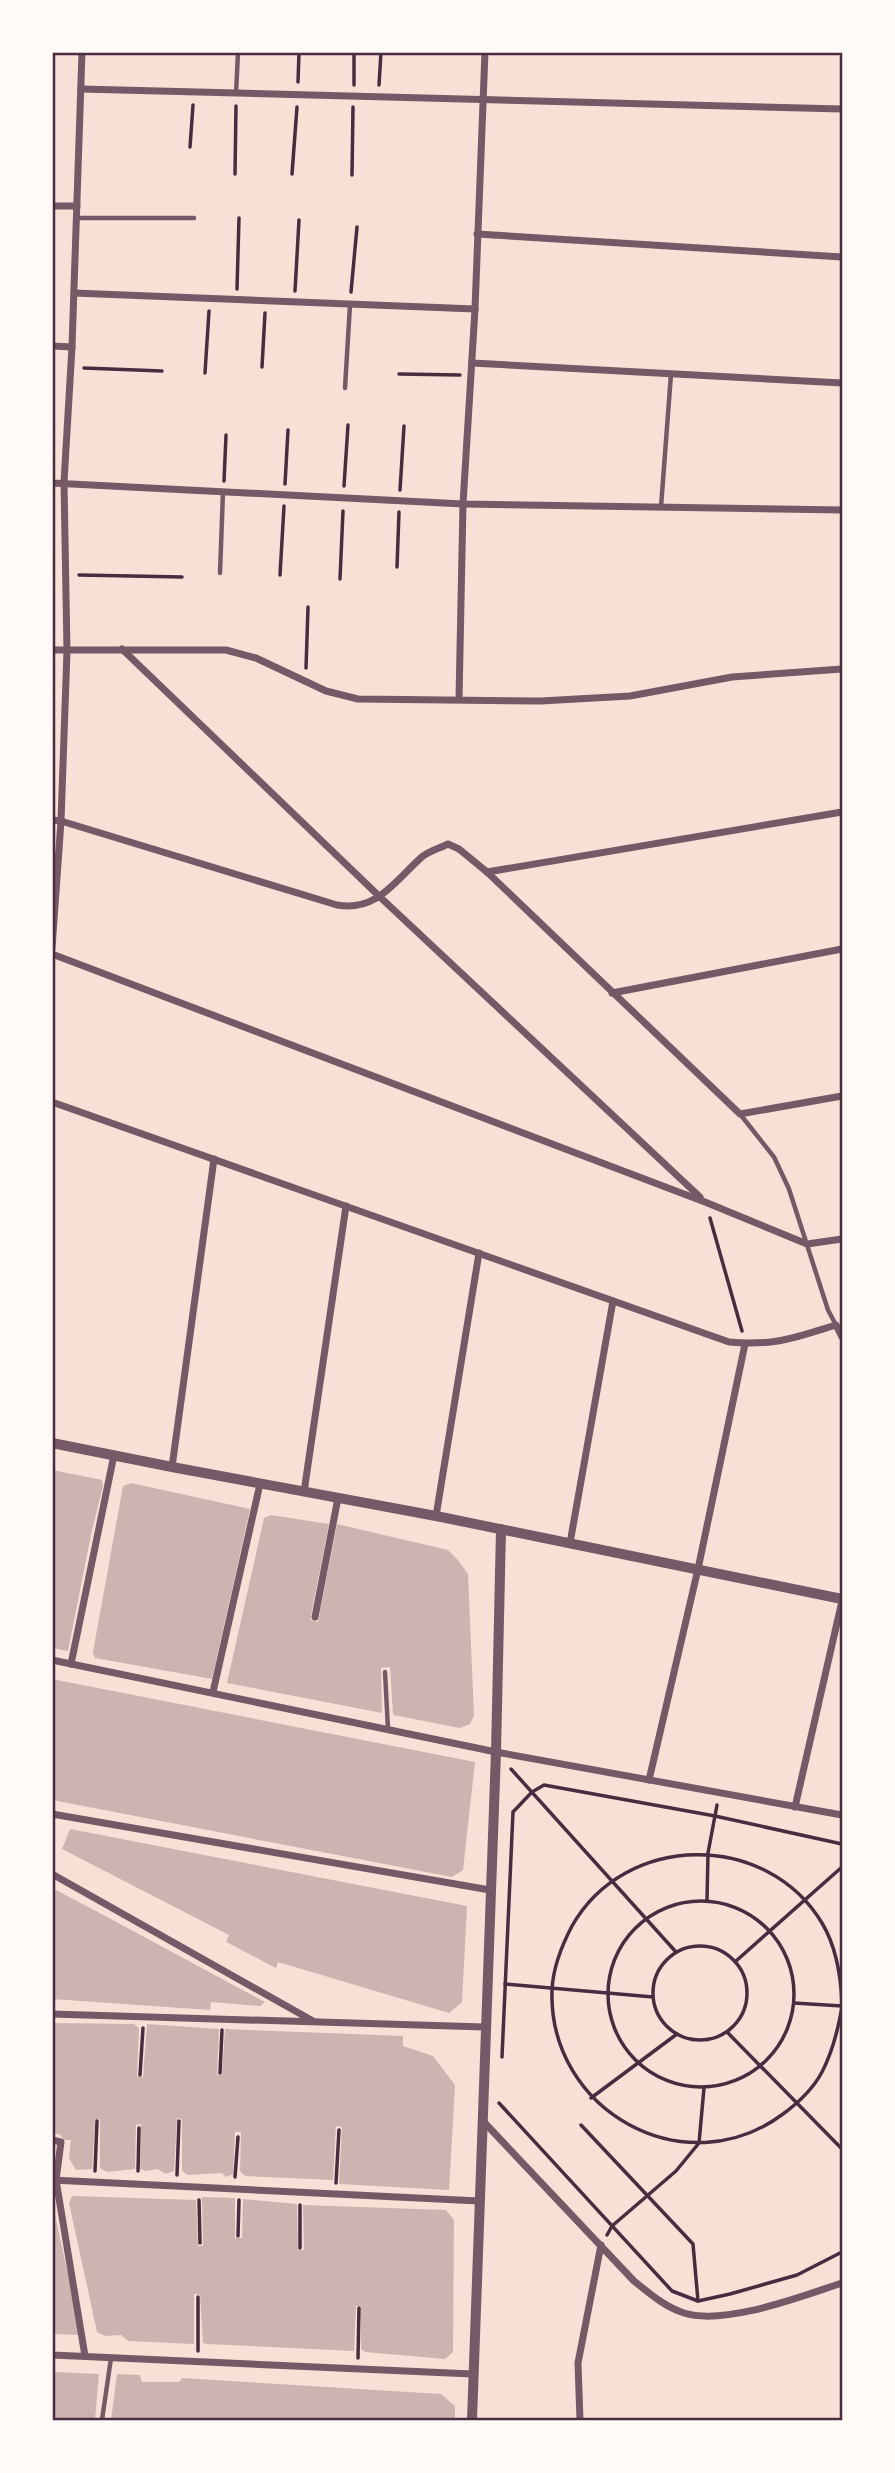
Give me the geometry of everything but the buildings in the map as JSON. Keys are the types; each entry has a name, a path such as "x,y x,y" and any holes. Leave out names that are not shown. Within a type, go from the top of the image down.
{"street":[{"path":"52,948 67,651 64,482 72,347 82,52"},
{"path":"460,699 463,504 475,309 485,52"},
{"path":"81,89 842,109"},
{"path":"52,206 77,206"},
{"path":"477,234 842,257"},
{"path":"74,293 475,309"},
{"path":"52,346 72,347"},
{"path":"472,363 842,383"},
{"path":"52,483 463,504 842,510"},
{"path":"122,649 380,897 705,1202"},
{"path":"52,650 226,650 256,658 326,691 358,699 541,701 630,696 732,677 842,669"},
{"path":"487,872 842,812"},
{"path":"57,820 351,908 380,897 426,854 448,844 459,849 487,872 740,1114 842,1096"},
{"path":"612,993 842,949"},
{"path":"52,954 705,1202 807,1244 842,1239"},
{"path":"52,1102 729,1342 779,1343 836,1325 842,1338"},
{"path":"172,1468 214,1159"},
{"path":"304,1492 346,1206"},
{"path":"436,1516 479,1253"},
{"path":"570,1543 612,1301"},
{"path":"649,1780 698,1569 745,1343"},
{"path":"52,1443 172,1468 436,1516 842,1600 795,1807"},
{"path":"71,1664 114,1455"},
{"path":"213,1692 260,1484"},
{"path":"315,1618 338,1498"},
{"path":"472,2420 484,2027 496,1752 501,1529"},
{"path":"52,1660 496,1752 842,1815"},
{"path":"52,1814 490,1890"},
{"path":"52,1874 316,2023"},
{"path":"52,2014 484,2027"},
{"path":"481,2119 634,2281 659,2301 684,2313 707,2316 736,2313 795,2299 842,2283"},
{"path":"52,2140 61,2142 54,2180 85,2356"},
{"path":"54,2180 479,2201"},
{"path":"580,2420 578,2363 601,2245"},
{"path":"52,2355 472,2374"}],"lane":[{"path":"236,94 238,52"},
{"path":"77,218 194,218"},
{"path":"345,388 350,304"},
{"path":"661,507 671,374"},
{"path":"220,573 223,491"},
{"path":"740,1114 774,1157 789,1189 828,1310 836,1325"},
{"path":"385,1672 388,1729"},
{"path":"102,2420 111,2358"}],"path":[{"path":"292,174 299,52"},
{"path":"352,175 355,52"},
{"path":"379,98 381,52"},
{"path":"190,148 194,93"},
{"path":"235,174 236,94"},
{"path":"237,299 239,218"},
{"path":"295,302 299,219"},
{"path":"350,304 357,228"},
{"path":"205,373 209,298"},
{"path":"262,367 266,300"},
{"path":"71,368 162,371"},
{"path":"399,374 471,376"},
{"path":"223,491 226,435"},
{"path":"66,575 182,577"},
{"path":"305,682 308,607"},
{"path":"705,1202 745,1343"},
{"path":"496,1752 676,1952"},
{"path":"501,2064 513,1812 532,1792 544,1785 715,1816 842,1844"},
{"path":"707,1900 708,1853 720,1793"},
{"path":"708,1853 744,1860 777,1877 805,1900 822,1923 835,1950 841,1978 842,2006 836,2042 821,2074 798,2102 769,2124 735,2138 699,2143 659,2138 622,2123 591,2098 573,2074 560,2047 552,2018 552,1988 561,1947 581,1910 611,1881 657,1858 708,1853"},
{"path":"736,1961 842,1867"},
{"path":"707,1900 742,1910 770,1931 785,1952 793,1977 794,2003 789,2026 777,2048 761,2065 734,2081 704,2088 668,2082 637,2063 614,2031 607,1992 611,1964 624,1939 645,1919 664,1907 707,1900"},
{"path":"696,1945 718,1948 736,1961 748,1985 745,2012 728,2033 702,2041 677,2034 660,2019 653,1997 655,1980 663,1964 676,1952 696,1945"},
{"path":"486,1982 653,1997"},
{"path":"794,2003 842,2006"},
{"path":"140,2075 144,2018"},
{"path":"220,2073 223,2020"},
{"path":"728,2033 842,2149"},
{"path":"591,2098 677,2034"},
{"path":"601,2245 612,2226 676,2171 699,2143 704,2088"},
{"path":"500,2090 499,2104 672,2291 698,2301 730,2294 797,2275 842,2252"},
{"path":"95,2182 97,2121"},
{"path":"176,2186 179,2121"},
{"path":"582,2125 694,2244 698,2301"},
{"path":"138,2185 139,2128"},
{"path":"335,2194 339,2130"},
{"path":"237,2137 239,2236"},
{"path":"199,2188 200,2243"},
{"path":"300,2193 300,2248"},
{"path":"198,2297 198,2362"},
{"path":"357,2369 359,2308"}]}
